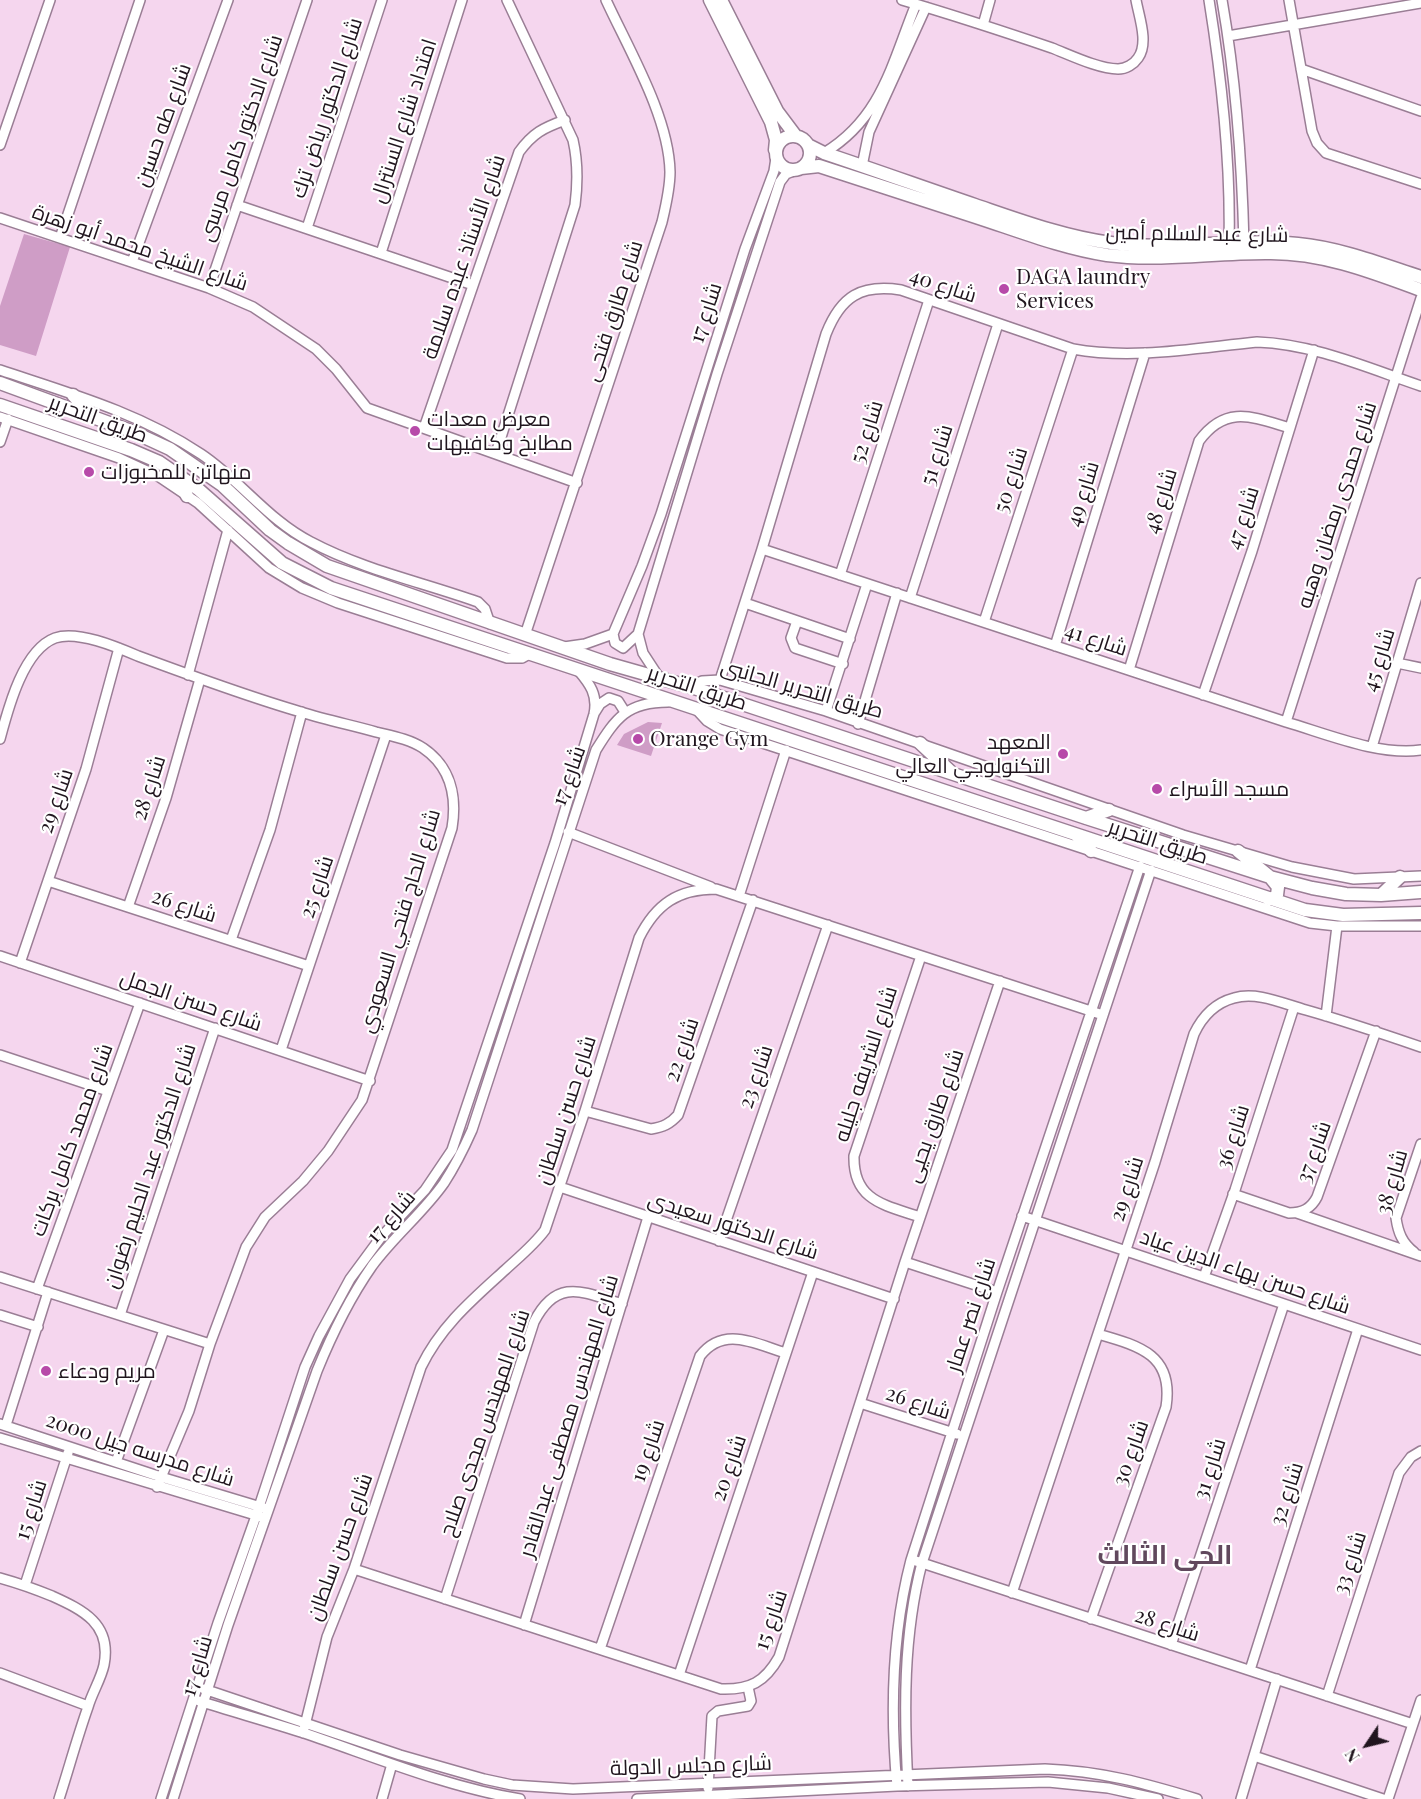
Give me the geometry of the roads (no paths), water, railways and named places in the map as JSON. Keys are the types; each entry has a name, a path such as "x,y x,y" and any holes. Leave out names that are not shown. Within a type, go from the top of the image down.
{"street":[{"path":"0,146 50,0"},
{"path":"60,238 140,0"},
{"name":"شارع طه حسين","path":"132,262 228,0"},
{"name":"شارع الدكتور كامل مرسى","path":"209,288 307,0"},
{"name":"شارع الدكتور رياض ترك","path":"307,228 382,0"},
{"name":"امتداد شارع السنترال","path":"381,253 462,0"},
{"path":"496,453 576,205 578,183 578,161 573,140 507,0"},
{"name":"شارع طارق فتحى","path":"525,635 577,483 662,222 668,197 670,172 668,146 662,122 606,0"},
{"path":"710,0 771,122 775,133 776,154 786,169 798,169 808,161 810,155 808,145 795,135 780,140 776,154"},
{"path":"721,0 777,111 795,135"},
{"path":"902,0 920,4 1099,65 1120,69 1130,66 1142,51 1143,40 1136,0"},
{"path":"983,25 990,0"},
{"path":"1209,0 1223,99 1229,195 1229,244"},
{"path":"1222,0 1228,36 1240,160 1244,244"},
{"path":"1289,0 1311,130 1317,143 1326,153 1421,184"},
{"path":"1228,36 1421,3"},
{"path":"862,166 869,132 920,4"},
{"path":"1301,69 1421,111"},
{"path":"824,153 852,134 883,94"},
{"name":"شارع الأستاذ عبده سلامة","path":"424,428 519,153 530,136 565,120"},
{"name":"شارع عبد السلام أمين","path":"808,145 1066,246 1109,255 1152,257 1299,254 1350,264 1421,290"},
{"name":"شارع 17","path":"613,634 661,514 745,249 774,171 776,154"},
{"name":"شارع عبد السلام أمين","path":"798,169 819,166 991,216"},
{"name":"شارع 17","path":"638,634 717,374 780,182 784,176 798,169"},
{"path":"237,205 473,285"},
{"name":"شارع الشيخ محمد أبو زهرة","path":"0,218 209,288 253,307 316,349 336,369 367,408 577,483"},
{"name":"شارع عبد السلام أمين","path":"1014,224 1110,243 1156,246 1290,244 1326,249 1421,277"},
{"name":"شارع 40","path":"720,680 826,334 833,316 846,301 863,291 882,288 901,290 1072,349 1121,355 1257,342 1276,343 1314,350 1421,386"},
{"name":"شارع حمدى رمضان وهبه","path":"1286,722 1421,298"},
{"name":"شارع 52","path":"840,575 929,300"},
{"name":"شارع 51","path":"910,598 998,324"},
{"name":"شارع 50","path":"984,622 1072,349"},
{"name":"شارع 47","path":"1203,695 1252,551 1314,350"},
{"name":"شارع 49","path":"1055,646 1145,353"},
{"path":"0,370 141,419 174,436 204,455 287,529 344,558 478,602 485,609 490,624"},
{"name":"طريق التحرير","path":"0,384 151,439 188,460 222,485 270,530 307,556 327,566 415,598 610,664 691,687 1270,877 1346,894 1380,895 1421,892"},
{"path":"73,394 94,418"},
{"name":"طريق التحرير","path":"0,405 131,450 175,471 211,499 282,563 331,588 695,708 787,744 820,750 1076,835 1206,883 1268,898 1305,910 1343,915 1421,913"},
{"name":"شارع 48","path":"1129,670 1199,441 1216,423 1239,416 1252,416 1290,428"},
{"path":"0,442 4,418 119,458 158,476 187,496 269,568 320,596 507,658 522,658 531,653"},
{"path":"48,434 66,427"},
{"path":"175,471 187,496"},
{"path":"188,675 228,530"},
{"name":"شارع 41","path":"762,549 1286,722 1372,747 1399,752 1421,750"},
{"name":"شارع 45","path":"1372,747 1421,583"},
{"path":"826,711 867,584"},
{"path":"858,724 897,594"},
{"path":"407,613 415,609 417,603 415,598"},
{"path":"745,603 850,639"},
{"path":"438,622 437,614 441,607"},
{"path":"797,621 791,639 795,648 843,664"},
{"path":"564,647 585,644 613,634 615,644 623,648 627,647 638,634"},
{"path":"638,634 644,653 660,679"},
{"name":"شارع الحاج فتحي السعودي","path":"1,732 27,665 38,650 55,638 75,636 120,648 200,680 302,712 406,740 422,748 436,759 447,774 453,792 455,810 452,828 362,1100 328,1151 303,1181 265,1217 255,1231 243,1255 210,1344 189,1411 159,1482"},
{"name":"شارع 29","path":"21,963 86,769 120,648"},
{"path":"1397,663 1421,668"},
{"name":"شارع 17","path":"173,1799 209,1690 305,1367 331,1311 350,1280 381,1237 425,1190 452,1150 555,843 594,714 596,701 593,691 587,680 576,669"},
{"name":"شارع 28","path":"128,907 166,798 200,680"},
{"name":"طريق التحرير الجانبى","path":"691,687 702,681 720,680 826,711 1183,835 1292,867 1354,879 1421,876"},
{"path":"594,714 600,704 614,698 625,712 655,702 675,702"},
{"path":"231,940 270,830 302,712"},
{"name":"شارع 17","path":"161,1799 218,1623 332,1334 350,1299 378,1258 444,1184 459,1158 472,1130 596,750 613,723 625,712"},
{"path":"739,896 787,744 792,737 794,730 790,721"},
{"path":"820,750 818,738 821,731"},
{"name":"شارع 25","path":"281,1050 386,735"},
{"path":"920,743 953,774"},
{"path":"787,744 901,787 1091,851 1151,870 1206,883 1300,921 1337,926 1421,926"},
{"path":"901,787 922,784"},
{"path":"1086,818 1110,810"},
{"path":"568,832 717,889"},
{"path":"1076,835 1091,851"},
{"path":"1238,851 1270,877 1278,887 1275,898 1268,898"},
{"name":"شارع نصر عمار","path":"897,1786 894,1712 896,1640 904,1586 997,1292 1140,866"},
{"name":"شارع نصر عمار","path":"909,1786 905,1669 912,1606 922,1563 1151,870"},
{"path":"1380,895 1400,877"},
{"name":"شارع 26","path":"48,880 309,966"},
{"path":"1305,910 1302,900 1312,888"},
{"name":"شارع حسن سلطان","path":"303,1733 324,1644 354,1569 421,1367 431,1347 444,1329 538,1238 549,1220 639,938 656,911 669,900 692,891 717,889 1103,1015"},
{"name":"شارع 22","path":"585,1111 651,1129 662,1128 678,1115 753,900"},
{"name":"شارع 23","path":"719,1241 828,925"},
{"path":"1326,1016 1337,926"},
{"name":"شارع حسن الجمل","path":"0,956 370,1081"},
{"name":"شارع الشريفه جليله","path":"920,1217 878,1202 866,1194 858,1183 854,1169 855,1155 921,956"},
{"name":"شارع طارق يحيى","path":"905,1262 1000,981"},
{"name":"شارع 29","path":"1012,1593 1194,1034 1204,1017 1223,1002 1246,996 1258,997 1376,1031 1421,1047"},
{"name":"شارع محمد كامل بركات","path":"37,1289 140,1003"},
{"name":"شارع 36","path":"1204,1277 1294,1007"},
{"name":"شارع الدكتور عبد الحليم رضوان","path":"120,1315 215,1028"},
{"name":"شارع 37","path":"1233,1194 1288,1213 1298,1213 1313,1204 1376,1031"},
{"path":"0,1055 108,1091"},
{"name":"شارع 38","path":"1421,1144 1396,1218 1402,1241 1421,1256"},
{"name":"شارع الدكتور سعيدى","path":"560,1187 894,1299"},
{"path":"1298,1213 1421,1256"},
{"name":"شارع حسن بهاء الدين عياد","path":"1022,1216 1421,1350"},
{"name":"شارع المهندس مصطفى عبدالقادر","path":"524,1624 648,1217"},
{"path":"905,1262 997,1292"},
{"name":"شارع 15","path":"748,1687 763,1679 773,1669 779,1657 905,1262"},
{"name":"شارع 20","path":"679,1675 813,1272"},
{"path":"0,1277 210,1344"},
{"name":"شارع المهندس مجدى صلاح","path":"445,1599 534,1322 541,1309 551,1299 564,1292 579,1290 622,1304"},
{"path":"3,1425 48,1292"},
{"name":"شارع 31","path":"1171,1645 1284,1304"},
{"path":"0,1315 38,1327"},
{"name":"شارع 32","path":"1250,1670 1358,1329"},
{"path":"116,1462 164,1330"},
{"name":"شارع 30","path":"1091,1618 1164,1416 1168,1393 1167,1379 1161,1366 1152,1355 1136,1345 1098,1334"},
{"name":"شارع 19","path":"600,1649 700,1356 706,1347 715,1341 733,1338 786,1353"},
{"name":"شارع 26","path":"860,1403 965,1437"},
{"name":"شارع مدرسه جيل 2000","path":"3,1425 116,1462 159,1482"},
{"name":"شارع مدرسه جيل 2000","path":"0,1438 262,1513"},
{"name":"شارع 15","path":"26,1585 70,1447"},
{"name":"شارع 33","path":"1327,1696 1389,1499 1405,1464 1411,1456 1421,1451"},
{"name":"شارع 28","path":"911,1560 1413,1724"},
{"path":"354,1569 721,1689 748,1687 750,1704 718,1711 712,1716 708,1797"},
{"path":"0,1578 26,1585 81,1610 93,1619 102,1635 105,1651 104,1665 88,1706 59,1799"},
{"path":"0,1673 88,1706"},
{"path":"1241,1799 1277,1679"},
{"name":"شارع مجلس الدولة","path":"198,1687 400,1755 512,1785 573,1789 1045,1769 1077,1770 1140,1782 1197,1799"},
{"path":"194,1700 303,1733 392,1764 495,1795 520,1799"},
{"path":"1388,1799 1421,1700"},
{"path":"1254,1756 1383,1799"},
{"path":"382,1799 392,1764"},
{"name":"شارع مجلس الدولة","path":"637,1799 897,1786 1048,1782 1108,1788 1158,1799"}],"place":[{"name":"DAGA laundry Services","path":"1004,289"},
{"name":"معرض معدات مطابخ وكافيهات","path":"415,431"},
{"name":"منهاتن للمخبوزات","path":"89,472"},
{"name":"Orange Gym","path":"638,739"},
{"name":"المعهد التكنولوجي العالي","path":"1063,754"},
{"name":"مسجد الأسراء","path":"1157,789"},
{"name":"مريم ودعاء","path":"46,1371"}],"district":[{"name":"الحى الثالث","path":"1165,1556"}]}
